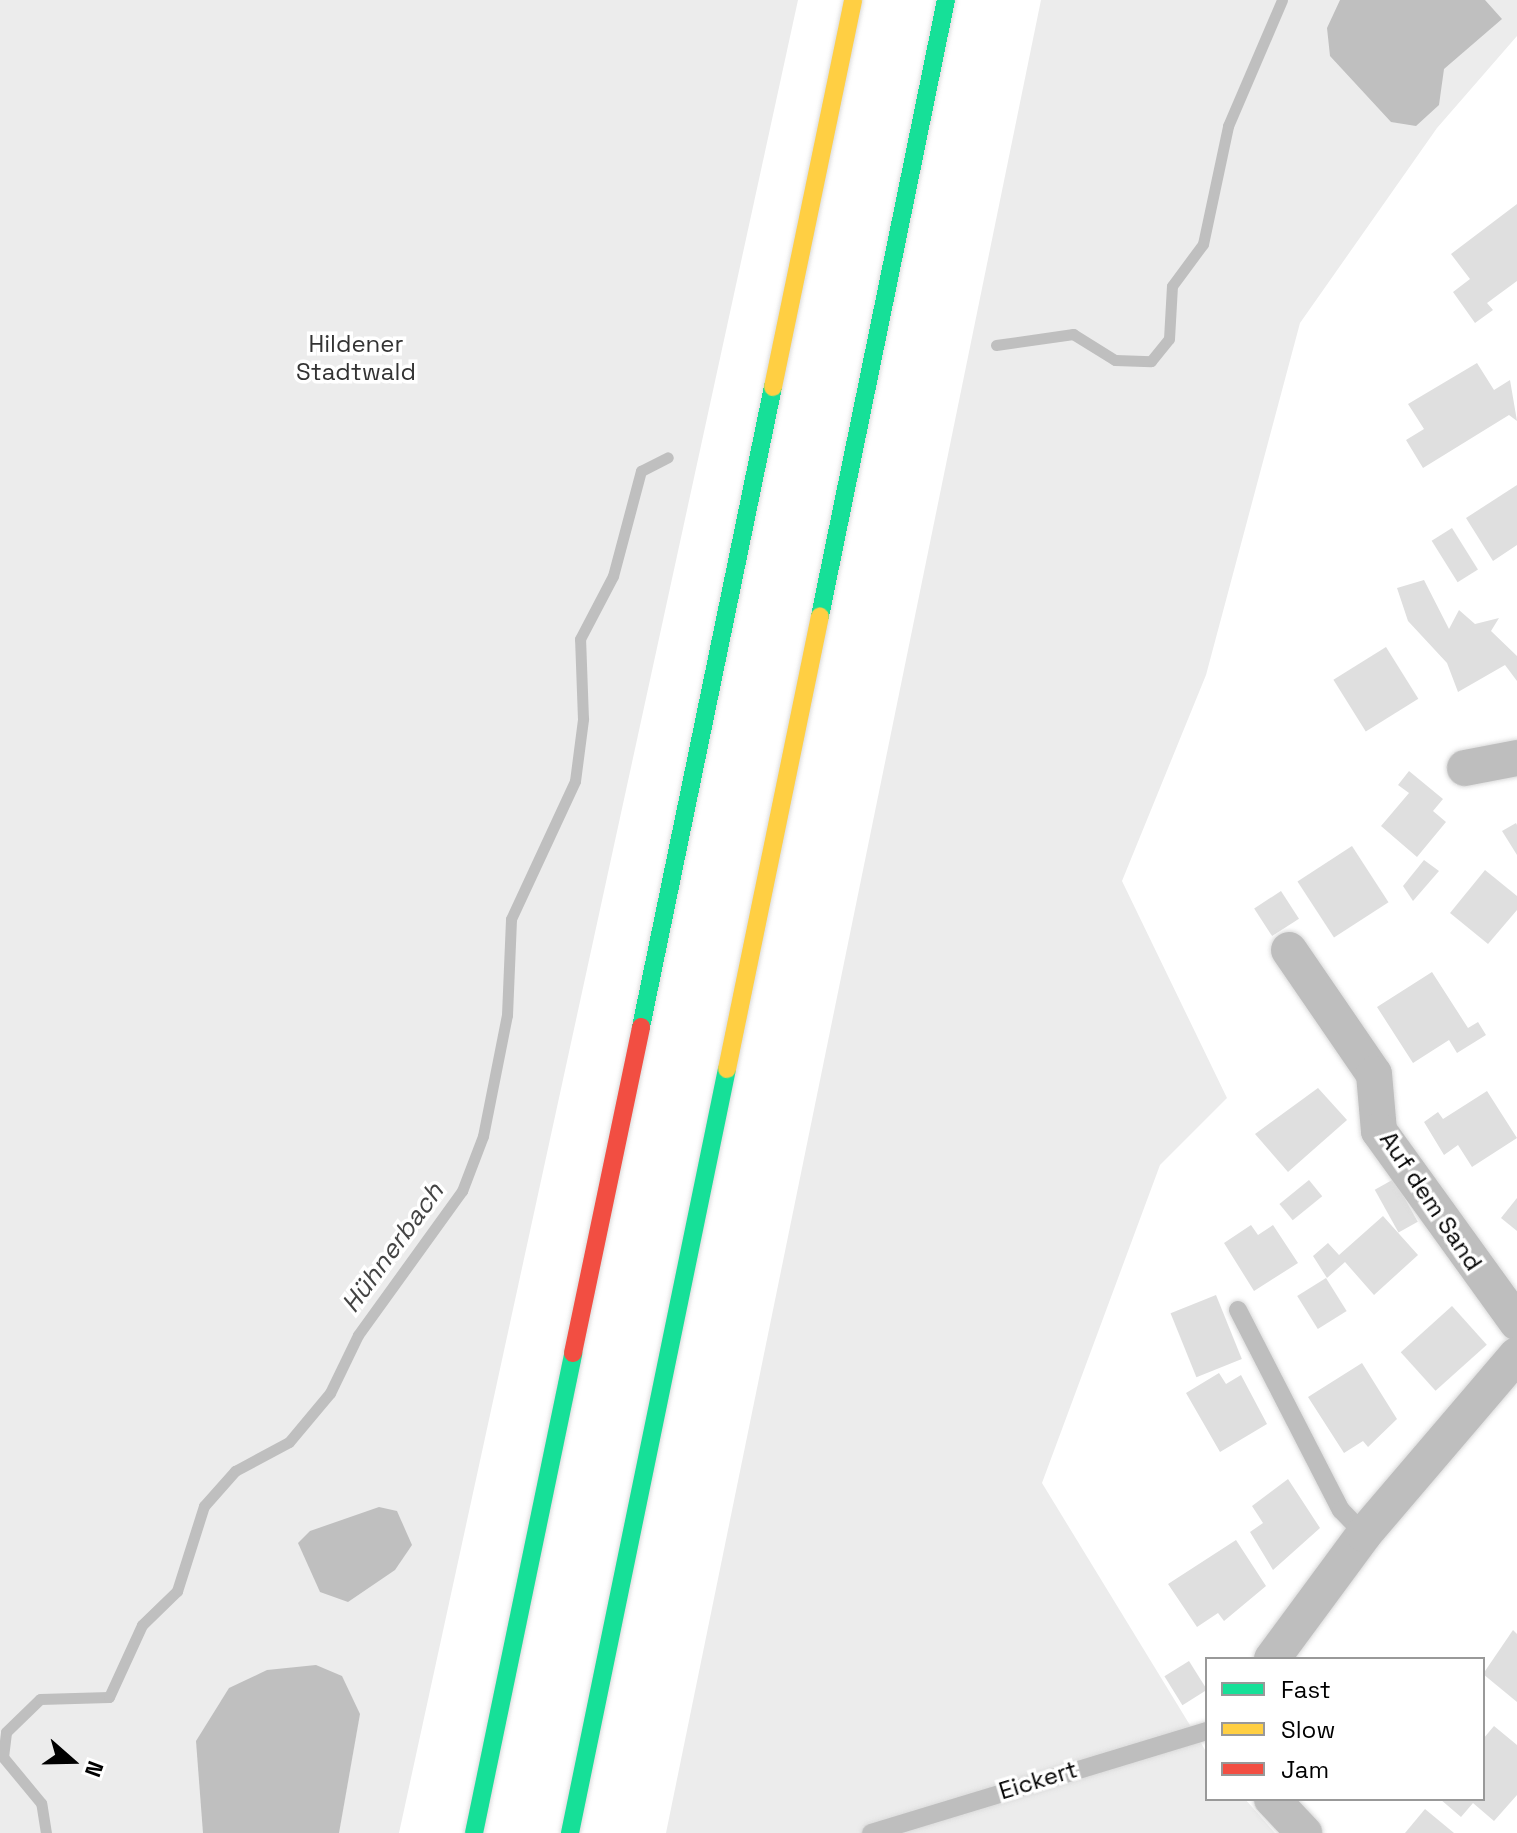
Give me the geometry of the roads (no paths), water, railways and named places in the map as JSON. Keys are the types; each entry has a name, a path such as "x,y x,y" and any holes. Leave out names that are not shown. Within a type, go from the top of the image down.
{"highway":[{"path":"474,1833 853,0"},
{"path":"570,1833 946,0"}],"street":[{"path":"1465,768 1517,758"},
{"name":"Auf dem Sand","path":"1289,950 1374,1074 1379,1131 1517,1322"},
{"path":"1273,1657 1364,1534 1517,1355"},
{"path":"1274,1801 1304,1833"}],"lane":[{"path":"1238,1310 1341,1510 1364,1534"},
{"name":"Eickert","path":"871,1833 1205,1732"}],"waterway":[{"name":"Hühnerbach","path":"996,345 1073,334 1115,360 1151,361 1169,339 1172,286 1203,244 1228,126 1282,0"},
{"name":"Hühnerbach","path":"46,1833 41,1803 3,1757 6,1732 40,1699 109,1697 142,1625 177,1591 204,1506 235,1471 289,1442 330,1393 358,1335 462,1191 483,1136 507,1015 511,919 575,781 583,719 580,639 613,576 641,471 668,457"}],"park label":[{"name":"Hildener Stadtwald","path":"356,358"}]}
